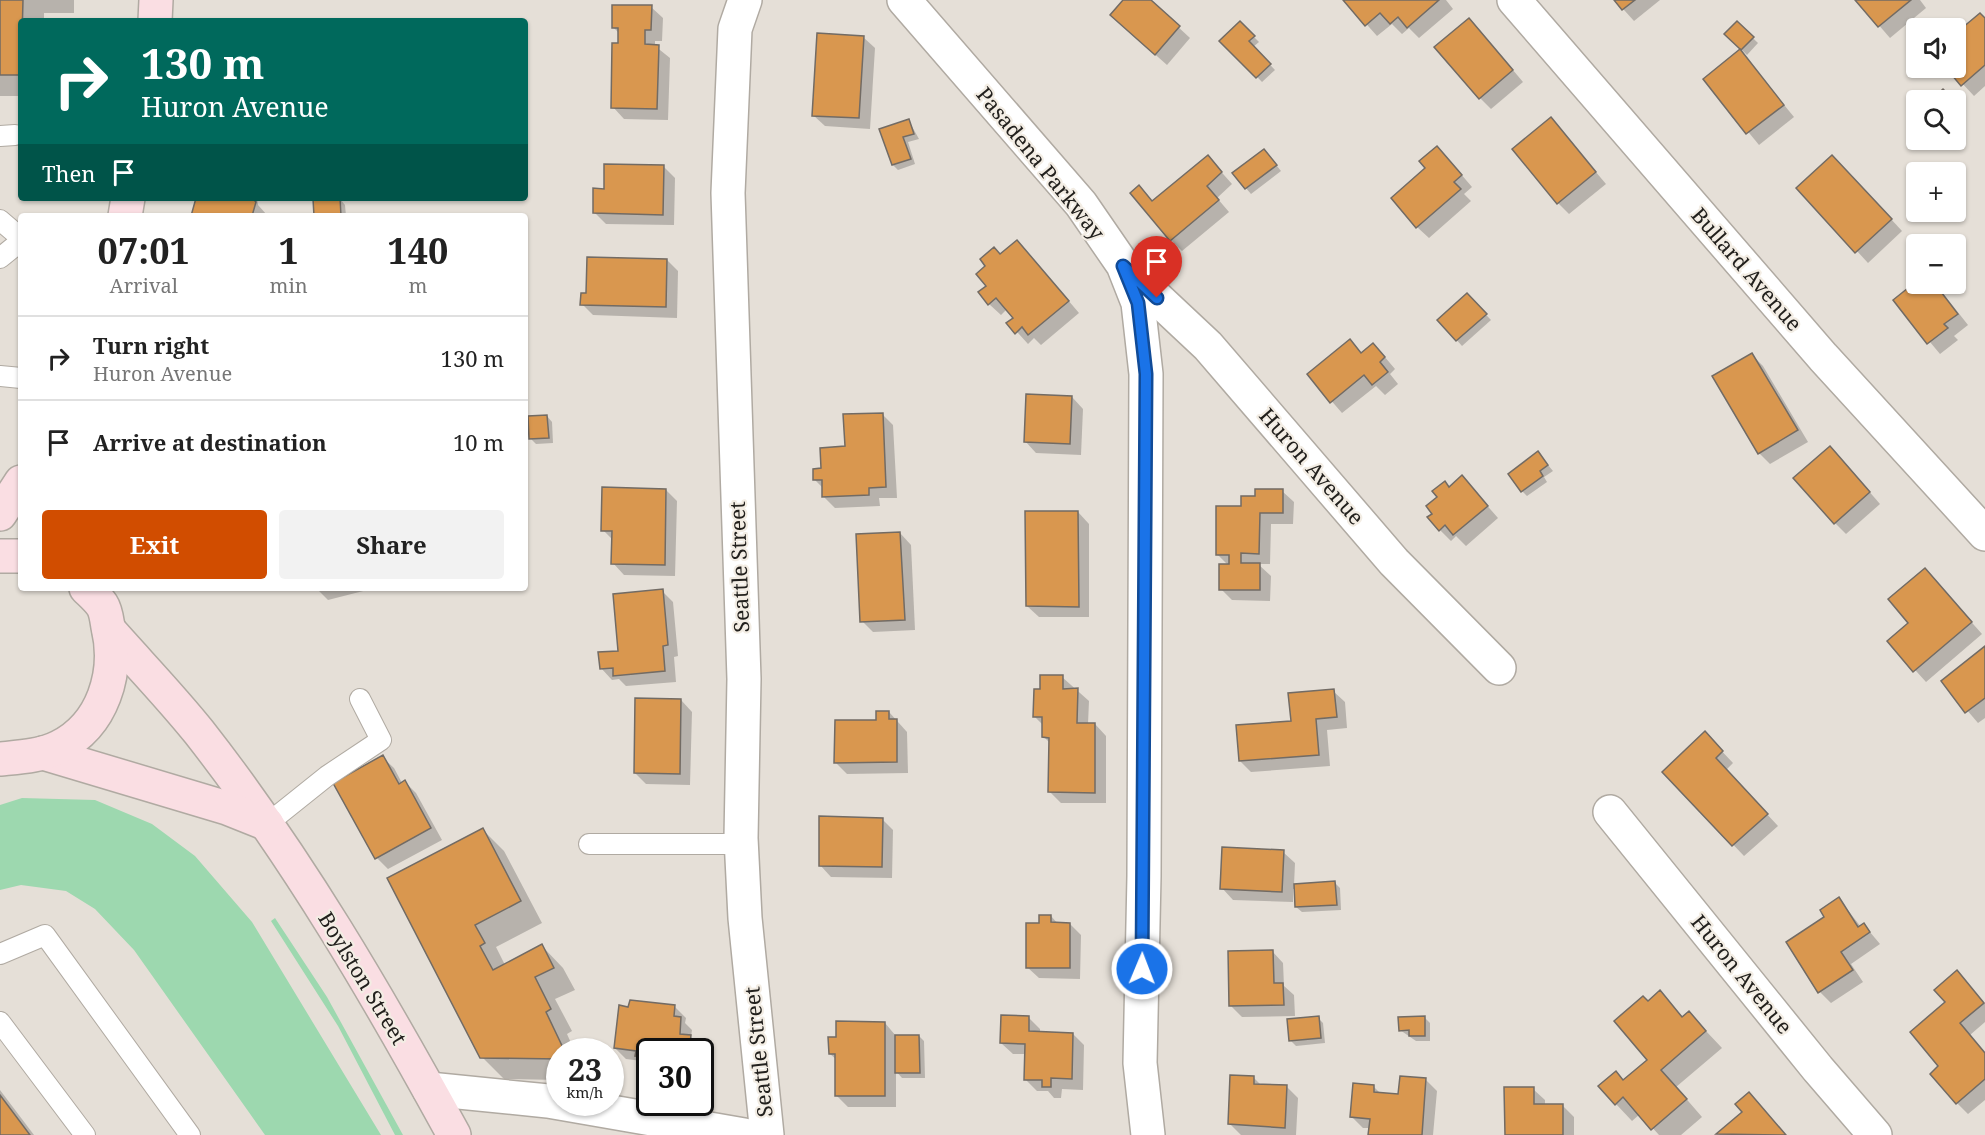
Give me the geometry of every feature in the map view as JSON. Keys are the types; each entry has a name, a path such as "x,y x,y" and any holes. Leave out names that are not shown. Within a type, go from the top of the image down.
{"main road":[{"path":"155,18 156,0"},
{"path":"0,514 18,487"},
{"path":"0,556 18,556"},
{"path":"16,758 59,747 78,734 93,717 104,697 111,676 112,653 100,603"},
{"name":"Boylston Street","path":"100,603 267,824 348,951 454,1135"},
{"path":"16,758 227,808 267,824"}],"street":[{"name":"Seattle Street","path":"746,0 735,29 729,194 744,679 742,843 744,918 767,1135"},
{"name":"Pasadena Parkway","path":"904,0 1081,204 1123,266 1138,303 1146,374 1144,876 1140,1063 1148,1135"},
{"name":"Bullard Avenue","path":"1514,0 1823,357 1985,534"},
{"name":"Huron Avenue","path":"1123,266 1208,346 1394,562 1499,668"},
{"name":"Huron Avenue","path":"1610,812 1818,1069 1875,1135"},
{"path":"429,1089 548,1101 744,1135"}],"lane":[{"path":"0,220 18,236"},
{"path":"0,258 18,242"},
{"path":"0,376 18,378"},
{"path":"267,824 327,776 381,740 360,699"},
{"path":"589,844 742,843"},
{"path":"0,954 45,935 190,1135"},
{"path":"0,1022 85,1135"}],"green space":[{"path":"22,798 95,800 152,824 195,856 252,922 381,1135 265,1135 134,950 95,909 66,891 21,885 0,890 0,805"},
{"path":"275,918 327,997 403,1135 395,1135 338,1026 271,921"}],"building":[{"path":"0,0 23,0 23,18 18,18 18,75 0,75"},
{"path":"1123,0 1151,0 1180,26 1155,55 1110,15"},
{"path":"1343,0 1439,0 1407,28 1398,17 1390,24 1380,13 1365,26"},
{"path":"1614,0 1635,0 1622,10"},
{"path":"1855,0 1911,0 1878,27"},
{"path":"612,5 652,5 651,30 645,30 645,44 659,45 657,109 611,108 612,43 618,43 618,28 612,28"},
{"path":"1980,13 1985,18 1985,65 1961,86 1954,78 1966,78 1966,25"},
{"path":"1469,18 1513,70 1479,99 1434,47"},
{"path":"1240,21 1255,36 1249,41 1271,64 1256,78 1219,41"},
{"path":"1737,21 1754,37 1741,50 1724,34"},
{"path":"817,33 864,36 859,118 812,116"},
{"path":"1740,49 1784,105 1746,134 1703,79"},
{"path":"1551,117 1596,172 1557,204 1512,149"},
{"path":"909,119 914,134 903,137 911,159 892,165 879,129"},
{"path":"1437,146 1462,175 1454,182 1461,189 1416,228 1391,198 1425,168 1419,161"},
{"path":"1264,149 1277,165 1245,189 1232,173"},
{"path":"1208,155 1222,172 1207,186 1219,200 1170,241 1130,193 1139,185 1152,201"},
{"path":"1832,155 1892,219 1855,253 1796,188"},
{"path":"604,164 664,165 663,215 593,213 593,188 604,189"},
{"path":"195,201 256,202 253,213 192,213"},
{"path":"313,201 340,201 341,213 314,213"},
{"path":"1017,240 1069,301 1028,335 1022,327 1015,334 1006,323 1013,318 996,298 988,305 978,292 986,286 976,274 985,266 980,259 994,247 1000,254"},
{"path":"587,257 667,259 666,307 580,305 581,293 586,293"},
{"path":"1906,290 1906,294 1943,294 1958,314 1944,324 1948,328 1927,344 1893,300"},
{"path":"1467,293 1487,314 1456,341 1437,320"},
{"path":"1350,339 1361,353 1373,343 1385,357 1380,362 1388,372 1372,385 1364,375 1330,403 1307,374"},
{"path":"1752,353 1798,430 1758,454 1712,376"},
{"path":"1026,394 1072,396 1070,444 1024,442"},
{"path":"883,413 886,487 869,488 869,495 822,497 822,480 813,480 813,469 821,468 820,448 845,446 843,414"},
{"path":"547,415 549,438 529,439 528,416"},
{"path":"1830,446 1870,492 1834,524 1793,478"},
{"path":"1538,451 1548,465 1540,471 1543,476 1521,492 1508,474"},
{"path":"1462,475 1488,506 1453,535 1445,525 1439,531 1427,517 1432,514 1426,506 1437,497 1432,491 1445,481 1449,487"},
{"path":"602,487 666,489 665,565 611,564 612,531 601,531"},
{"path":"1255,489 1283,489 1283,513 1260,513 1259,554 1241,553 1241,563 1260,563 1260,590 1219,590 1219,564 1229,564 1229,555 1216,555 1216,506 1241,506 1241,496 1255,496"},
{"path":"1025,511 1078,511 1079,607 1026,606"},
{"path":"900,532 905,620 860,622 856,534"},
{"path":"1925,568 1972,622 1913,672 1887,641 1908,623 1888,599"},
{"path":"663,589 668,645 663,646 665,671 613,676 613,668 600,669 598,652 618,651 613,594"},
{"path":"1985,646 1985,698 1965,713 1941,681"},
{"path":"1040,675 1063,675 1063,689 1078,688 1077,723 1095,723 1095,793 1048,792 1049,738 1042,737 1042,717 1033,717 1034,689 1040,689"},
{"path":"1334,689 1337,717 1316,719 1319,755 1239,761 1236,725 1291,721 1288,693"},
{"path":"635,698 681,699 680,774 634,773"},
{"path":"876,711 889,711 889,719 897,719 897,762 834,763 835,720 876,720"},
{"path":"1705,731 1723,751 1716,758 1768,814 1732,846 1662,772"},
{"path":"383,755 399,784 405,780 431,828 375,859 333,783"},
{"path":"819,816 883,818 882,867 819,866"},
{"path":"483,828 521,901 475,925 485,943 480,946 493,970 542,944 554,968 535,977 551,1009 546,1012 558,1038 546,1038 546,1059 480,1058 387,878"},
{"path":"1222,847 1284,850 1282,892 1220,889"},
{"path":"1335,881 1337,905 1295,907 1294,884"},
{"path":"1839,897 1858,927 1864,923 1870,932 1841,952 1853,970 1818,993 1786,942 1824,917 1820,910"},
{"path":"1039,915 1051,915 1051,922 1070,923 1070,968 1026,968 1026,923 1039,923"},
{"path":"1273,950 1274,983 1283,983 1284,1005 1229,1006 1228,951"},
{"path":"1957,970 1984,1003 1960,1023 1985,1053 1985,1079 1956,1104 1930,1074 1938,1066 1910,1032 1945,1002 1934,990"},
{"path":"1660,990 1682,1017 1689,1011 1706,1031 1661,1070 1687,1099 1651,1130 1623,1097 1615,1105 1598,1086 1616,1071 1623,1080 1647,1060 1614,1021 1643,996 1648,1001"},
{"path":"630,1000 675,1005 674,1016 681,1017 680,1034 691,1035 691,1038 636,1038 636,1051 624,1049 624,1038 615,1038 619,1005 628,1007"},
{"path":"1001,1015 1029,1016 1029,1031 1073,1033 1072,1079 1051,1078 1051,1087 1042,1087 1042,1080 1024,1080 1025,1044 1000,1043"},
{"path":"1319,1016 1321,1038 1289,1041 1287,1019"},
{"path":"1425,1016 1425,1036 1409,1036 1409,1030 1399,1031 1398,1017"},
{"path":"836,1021 885,1022 885,1096 835,1096 835,1054 829,1054 828,1037 836,1037"},
{"path":"895,1035 919,1035 920,1073 895,1073"},
{"path":"1230,1075 1254,1076 1254,1084 1287,1085 1285,1128 1228,1124"},
{"path":"1400,1076 1426,1078 1422,1135 1368,1135 1370,1119 1350,1117 1353,1083 1374,1085 1374,1092 1398,1094"},
{"path":"1504,1087 1534,1087 1534,1104 1563,1104 1563,1135 1505,1135"},
{"path":"1749,1092 1786,1135 1716,1134 1742,1112 1735,1104"},
{"path":"0,1095 30,1135 0,1135"}],"route":[{"path":"1142,969 1146,374 1138,303 1123,266 1157,298"}]}
